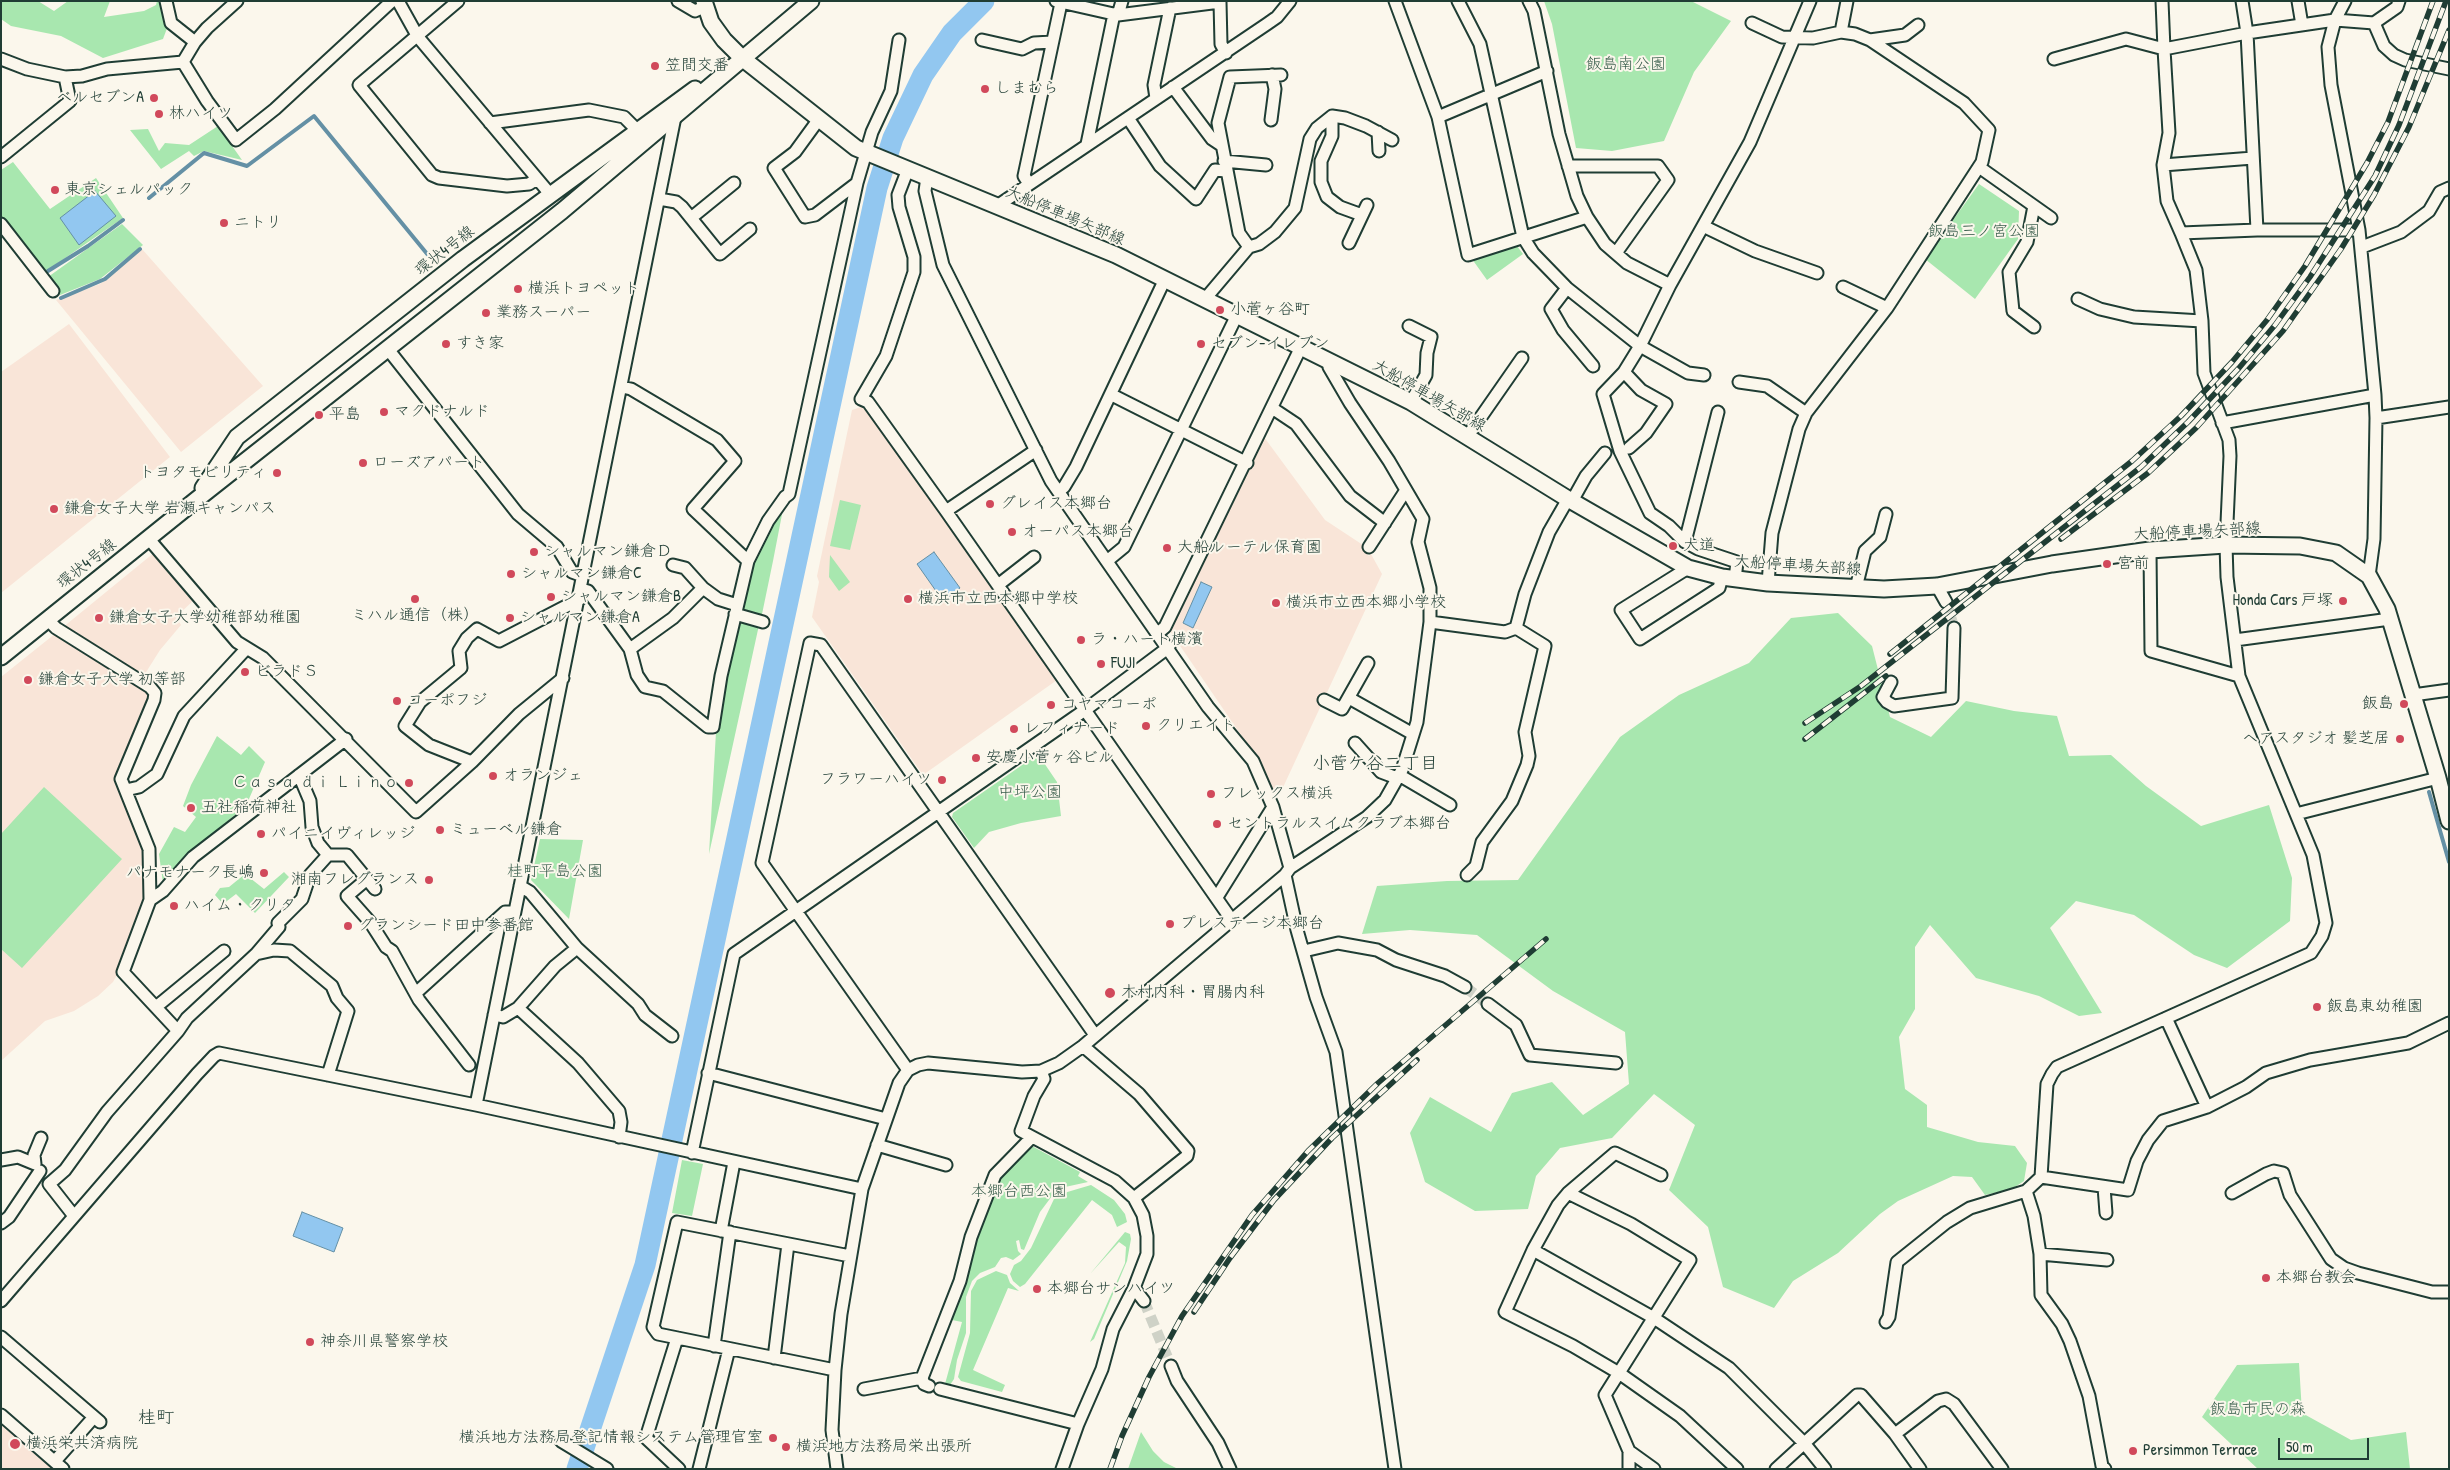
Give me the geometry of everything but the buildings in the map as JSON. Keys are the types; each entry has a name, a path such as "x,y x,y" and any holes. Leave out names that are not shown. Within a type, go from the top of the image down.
{"main road":[{"name":"環状4号線","path":"1,657 562,210 811,1"},
{"path":"705,4 711,22 724,40 742,58 841,138 868,154"},
{"name":"環状4号線","path":"196,500 237,437 463,259 678,100 742,58"},
{"name":"大船停車場矢部線","path":"868,154 1116,255 1411,402 1570,500 1688,568 1728,578 1768,583 1884,590 1937,586 2052,564 2150,550 2226,545 2300,546 2336,553 2369,576 2390,619 2438,778 2445,794 2449,821"}],"street":[{"path":"166,1 171,23 195,42"},
{"path":"183,62 195,42 237,1"},
{"path":"183,62 207,101 236,140 275,109 392,1"},
{"path":"398,1 418,37 550,194"},
{"path":"458,1 418,37 359,85 432,175 439,178 508,186 528,184 537,179"},
{"path":"678,1 695,11 705,4"},
{"path":"1087,144 1116,14 1122,1"},
{"path":"997,206 1087,144 1226,53 1277,17 1290,1"},
{"path":"1396,1 1438,117 1468,254 1587,217"},
{"path":"1458,1 1480,44 1523,237 1533,253 1567,288 1640,346 1688,372 1704,375"},
{"path":"1529,1 1534,10 1548,71 1559,134 1568,166 1587,217 1605,244 1627,263 1670,285"},
{"path":"1688,568 1620,610 1640,638 1719,588 1728,578 1737,562 1698,549 1685,542 1669,526 1650,512 1612,447 1602,394 1624,372 1640,346 1670,285 1750,142 1810,1"},
{"path":"1841,32 1847,1"},
{"path":"1886,1322 1889,1317 1897,1262 1947,1222 1970,1208 2026,1191 2041,1177 2047,1084 2058,1067 2310,953 2322,936 2326,923 2313,855 2239,676 2226,545 2230,456 2228,440 2204,373 2202,321 2196,270 2167,201 2163,165 2169,132 2162,1"},
{"path":"2242,1 2247,33 2257,230"},
{"path":"2298,1 2302,25"},
{"path":"2345,1 2335,20 2328,47 2331,85 2362,247 2376,418 2374,539 2369,576"},
{"path":"2054,59 2126,38 2164,49 2247,33 2335,20 2374,23 2396,7 2399,1"},
{"path":"1029,184 1024,176 1052,42 1058,2 1116,14 1220,2 1221,44 1226,53"},
{"path":"1156,98 1154,85 1170,8"},
{"path":"1752,23 1782,37 1813,38 1841,32 1855,34 1870,40 1964,103 1989,130 1982,162 1979,167 1887,308 1806,413 1799,429 1772,534 1768,583"},
{"path":"2374,23 2384,46 2394,56 2449,69"},
{"path":"1870,40 1905,35 1918,25"},
{"path":"472,762 429,745 405,726 420,702 461,668 460,651 467,638 477,629 499,642 588,591 630,649 638,675 645,687 662,691 708,727 713,727 721,676 748,561 768,521 789,494 857,183 868,154 872,132 891,91 899,40"},
{"path":"982,40 1022,49 1034,43 1052,42"},
{"path":"1,59 27,69 65,77 82,76 107,69 183,62"},
{"path":"1438,117 1548,71"},
{"path":"1249,247 1239,233 1224,166 1218,123 1230,77 1277,75 1271,120"},
{"path":"1,157 70,102 65,77"},
{"path":"1173,87 1212,139 1221,145"},
{"path":"476,1105 622,387 678,100"},
{"path":"490,123 589,110 624,117 637,130"},
{"path":"1332,116 1332,136 1321,161 1321,182 1327,197 1340,207 1362,216"},
{"path":"1205,299 1249,247 1260,244 1275,232 1296,208 1310,139 1317,128 1332,116 1346,118 1392,140"},
{"path":"1128,118 1160,166 1196,199 1215,170 1224,166 1266,165"},
{"path":"819,119 795,152 774,168 805,217 814,215 857,183"},
{"path":"1378,132 1379,151"},
{"path":"2163,165 2253,158"},
{"path":"1568,166 1658,166 1668,180 1616,253"},
{"path":"1979,167 2051,218"},
{"path":"906,169 898,196 899,207 914,256 912,280 886,356 861,399 868,402 946,511 1231,920"},
{"path":"927,177 925,191 944,265 1036,450 1059,491 1107,561 1208,706 1253,762 1273,807 1288,871 1296,930 1304,951 1316,997 1336,1052 1395,1469"},
{"path":"691,218 734,183"},
{"path":"2362,247 2401,232 2429,211 2440,192 2449,188"},
{"path":"659,199 676,202 720,254 750,229"},
{"path":"1349,243 1367,204"},
{"path":"2034,206 2027,242 2009,272 2013,311 2034,327"},
{"path":"1,224 53,291"},
{"path":"1703,226 1755,251 1817,272"},
{"path":"2181,233 2257,230 2359,230"},
{"path":"1059,491 1064,487 1076,467 1112,395 1165,279"},
{"path":"1843,287 1887,308"},
{"path":"1567,288 1551,309 1563,330 1593,366"},
{"path":"2078,299 2100,309 2134,317 2202,321"},
{"path":"1107,561 1124,547 1237,316"},
{"path":"1409,326 1432,337 1427,353 1426,375 1411,402"},
{"path":"1158,633 1165,627 1247,463 1301,347"},
{"path":"387,348 518,514 557,547 572,572 583,576"},
{"path":"1467,437 1522,358"},
{"path":"837,1469 832,1430 835,1370 850,1256 862,1189 886,1119 900,1083 908,1070 918,1064 928,1063 1022,1072 1041,1071 1059,1063 1083,1046 1288,871 1368,817 1385,800 1398,776 1417,722 1430,622 1430,588 1418,542 1423,520 1350,403 1329,367 1329,361"},
{"path":"1624,372 1641,390 1666,404 1646,433 1629,448"},
{"path":"1739,382 1767,386 1806,413"},
{"path":"622,387 631,389 717,440 735,461 693,509 748,561"},
{"path":"1112,395 1247,463"},
{"path":"2222,423 2374,395"},
{"path":"2376,418 2449,407"},
{"path":"1272,408 1296,424 1350,496 1385,523"},
{"path":"1685,542 1718,412"},
{"path":"1516,628 1525,594 1548,532 1586,476 1612,447"},
{"path":"946,511 1036,450"},
{"path":"1369,547 1406,490"},
{"path":"1856,588 1865,551 1880,538 1886,514"},
{"path":"148,538 218,621 246,649 263,658 346,739 416,812 472,762 519,714 563,678"},
{"path":"2150,550 2151,651 2239,676"},
{"path":"998,585 1034,557"},
{"path":"673,565 686,568 703,588 736,609 763,622"},
{"path":"1937,586 1946,602"},
{"path":"630,649 673,618 703,588"},
{"path":"47,619 56,628 150,687 155,693 154,700 121,779 149,849 150,900 123,972 178,1032"},
{"path":"2235,640 2390,619"},
{"path":"1430,622 1505,632 1516,628"},
{"path":"1467,875 1476,866 1482,842 1512,801 1529,756 1525,732 1545,646 1516,628"},
{"path":"1891,682 1883,697 1894,706 1952,698 1954,628"},
{"path":"908,1070 762,863 810,643 821,645 1095,1035"},
{"path":"691,1153 734,954 1085,710 1168,647"},
{"path":"126,790 138,787 157,774 184,716 246,649"},
{"path":"1324,700 1342,709 1368,663"},
{"path":"2413,695 2449,690"},
{"path":"1349,698 1413,734"},
{"path":"150,900 163,891 193,857 346,739"},
{"path":"1355,743 1381,772 1398,776 1450,805"},
{"path":"299,775 310,801 312,827 318,843 328,855"},
{"path":"2296,814 2438,778"},
{"path":"1216,896 1273,807"},
{"path":"49,1184 65,1170 108,1112 178,1032 187,1018 256,954 279,927 278,922 302,900 310,875 328,855 347,855 375,889"},
{"path":"367,879 347,896 370,922 386,947 392,951 419,1000 469,1065"},
{"path":"520,886 530,892 577,948 638,1004 645,1015 672,1036"},
{"path":"416,992 505,912 514,912"},
{"path":"1304,951 1338,943 1377,950 1396,960 1445,976 1465,988"},
{"path":"494,1015 504,1017 518,1008 555,966 577,948"},
{"path":"256,954 274,950 290,951 332,986 337,998 348,1011 328,1075"},
{"path":"156,1007 224,951"},
{"path":"1488,1004 1516,1025 1530,1056 1616,1063"},
{"path":"518,1008 578,1063 620,1111 621,1122 618,1137"},
{"path":"2166,1018 2207,1107"},
{"path":"2041,1177 2128,1190 2137,1160 2148,1140 2163,1121 2207,1107 2246,1087 2266,1073 2310,1060 2408,1043 2449,1023"},
{"path":"1083,1046 1139,1094 1188,1151 1187,1156 1134,1198"},
{"path":"1,1301 214,1056 226,1053 862,1189"},
{"path":"1041,1071 1044,1080 1034,1096 1021,1130 1115,1181 1134,1198 1143,1215 1147,1236 1147,1254 1134,1288 1113,1329 1102,1369 1078,1424 1062,1469"},
{"path":"708,1074 886,1119"},
{"path":"931,1384 971,1238 995,1175 1032,1137"},
{"path":"41,1138 34,1155 38,1167 74,1216"},
{"path":"877,1145 946,1165"},
{"path":"1661,1175 1615,1153 1568,1193 1558,1205 1533,1250 1505,1312 1573,1346 1619,1373 1680,1416 1737,1469"},
{"path":"1,1160 18,1158 38,1167"},
{"path":"714,1346 734,1162"},
{"path":"1,1223 9,1217 38,1167"},
{"path":"2232,1193 2266,1174 2274,1171 2283,1173 2290,1195 2331,1259 2344,1268 2358,1273 2432,1292 2449,1292"},
{"path":"2104,1187 2106,1213"},
{"path":"2026,1191 2034,1216 2040,1254 2041,1295 2062,1324 2070,1341 2089,1396 2102,1466 2105,1469"},
{"path":"1568,1193 1631,1224 1690,1260 1605,1395 1629,1451 1629,1469"},
{"path":"835,1370 658,1334 653,1327 677,1222 850,1256"},
{"path":"774,1358 788,1244"},
{"path":"1533,1250 1654,1318 1729,1368 1804,1443 1825,1469"},
{"path":"2040,1254 2107,1260"},
{"path":"1134,1288 1144,1301"},
{"path":"1,1337 97,1420 59,1465 1,1414"},
{"path":"677,1338 646,1438 679,1469"},
{"path":"699,1469 729,1349"},
{"path":"1171,1366 1177,1381 1218,1443 1230,1469"},
{"path":"864,1390 931,1384 1078,1424"},
{"path":"1776,1469 1857,1395 1861,1395 1895,1434 1920,1469"},
{"path":"1895,1434 1938,1401 1946,1399 1954,1404 2002,1469"},
{"path":"564,1441 603,1466"},
{"path":"1629,1451 1640,1456 1654,1469"}],"shaded area":[{"path":"142,249 263,386 181,452 56,300 100,284"},
{"name":"鎌倉女子大学 岩瀬キャンパス","path":"69,324 170,457 1,593 1,372"},
{"name":"横浜市立西本郷中学校","path":"861,407 866,408 1057,680 923,775 812,617 819,582 817,576 852,410"},
{"name":"横浜市立西本郷小学校","path":"1264,437 1325,520 1366,547 1364,552 1369,556 1371,554 1382,574 1279,796 1275,797 1258,760 1170,631"},
{"name":"鎌倉女子大学 岩瀬キャンパス","path":"155,552 195,599 176,617 181,625 160,650 143,677 62,628"},
{"path":"56,633 149,690 152,698 118,775 118,788 122,792 128,814 145,852 144,903 122,966 113,982 98,996 74,1011 45,1021 1,1061 1,677"},
{"name":"横浜栄共済病院","path":"1,1420 56,1469 1,1469"}],"green space":[{"path":"1,1 38,1 54,11 68,1 110,1 104,17 144,11 156,5 157,1 167,1 175,7 163,39 103,58 61,36 11,26 1,19"},
{"name":"飯島南公園","path":"1544,1 1691,1 1731,21 1694,72 1664,141 1612,151 1576,148 1552,24"},
{"path":"218,126 242,160 204,151 194,156 189,151 161,169 130,130 148,129 159,151 165,143 189,145"},
{"path":"13,162 50,209 96,178 123,218 45,272 1,218 1,170"},
{"name":"飯島三ノ宮公園","path":"1979,184 2019,211 2018,239 1975,299 1925,259"},
{"path":"122,224 143,245 100,279 60,295 48,277"},
{"path":"1517,246 1523,254 1487,280 1472,259"},
{"path":"840,500 861,505 850,550 830,546"},
{"path":"784,504 761,619 739,612 756,553 771,523"},
{"path":"830,555 850,582 839,591 829,577"},
{"path":"1838,613 1872,646 1890,717 1931,737 1966,701 2014,711 2057,716 2069,756 2111,755 2146,786 2201,826 2269,805 2292,878 2290,921 2227,968 2194,955 2134,915 2076,901 2050,928 2102,1013 2079,1016 2039,996 1976,978 1930,925 1915,947 1915,1009 1899,1037 1905,1089 1927,1105 1927,1127 1978,1142 2015,1146 2027,1163 2024,1181 2012,1189 1985,1195 1972,1177 1953,1176 1898,1201 1880,1214 1838,1253 1793,1281 1774,1308 1723,1287 1708,1227 1669,1190 1695,1125 1654,1094 1612,1138 1560,1148 1536,1176 1528,1209 1475,1211 1425,1182 1410,1133 1430,1097 1491,1132 1512,1093 1552,1082 1583,1115 1629,1084 1625,1032 1553,991 1477,935 1410,930 1362,934 1377,886 1447,881 1518,880 1620,737 1679,695 1749,663 1791,618"},
{"path":"738,618 759,625 709,854 716,732"},
{"name":"五社稲荷神社","path":"217,736 241,755 249,746 265,762 242,815 235,815 183,858 163,883 159,854 174,827 185,832 196,817 183,806 191,785"},
{"name":"中坪公園","path":"1038,754 1057,782 1061,816 1021,823 989,832 974,848 952,817 953,813"},
{"path":"44,787 122,859 22,968 1,949 1,834"},
{"name":"桂町平島公園","path":"540,839 583,840 569,919 531,880"},
{"path":"284,872 289,877 255,913 236,894 223,904 215,895 220,888 229,887 245,874 264,889"},
{"name":"本郷台西公園","path":"1030,1145 1080,1172 1078,1176 1088,1182 1065,1187 1052,1196 1040,1212 1024,1250 1021,1249 1019,1240 1016,1241 1018,1251 1021,1254 1013,1260 1006,1257 1001,1258 995,1267 980,1273 972,1281 966,1297 966,1333 957,1360 954,1379 950,1385 945,1384 962,1322 947,1319 973,1240 976,1240 999,1177"},
{"path":"682,1160 703,1164 692,1216 672,1213"},
{"path":"1091,1185 1114,1200 1125,1214 1127,1222 1117,1227 1112,1215 1092,1200 1025,1284 1020,1287 1013,1281 1010,1274 1014,1265 1021,1261 1031,1248 1054,1199 1064,1193"},
{"path":"1125,1232 1130,1234 1131,1239 1127,1261 1094,1339 1090,1342 1125,1263 1126,1247 1119,1242 1090,1274"},
{"path":"996,1271 1007,1275 1010,1283 1019,1291 1008,1288 973,1370 1005,1385 1002,1392 961,1381 958,1377 970,1333 971,1291 977,1280"},
{"name":"飯島市民の森","path":"2299,1363 2302,1413 2351,1440 2406,1432 2410,1469 2258,1469 2202,1417 2237,1365"},
{"path":"1141,1432 1153,1451 1164,1462 1178,1469 1128,1469"}],"water":[{"path":"95,191 116,216 79,245 60,218"},
{"path":"934,552 960,588 943,601 917,564"},
{"path":"1201,582 1212,587 1193,628 1183,623"},
{"path":"302,1212 343,1228 334,1252 293,1236"}],"waterway":[{"path":"577,1469 645,1265 877,188 893,138 923,75 952,33 984,1"},
{"path":"149,198 204,153 247,166 314,116 428,255"},
{"path":"48,271 88,246 123,220"},
{"path":"61,298 105,279 140,249"},
{"path":"2429,792 2449,862"}],"tunnel":[{"path":"1946,602 1954,628"},
{"path":"1465,987 1488,1004"},
{"path":"1144,1301 1171,1366"}],"railway":[{"path":"1890,654 2132,461 2181,416 2232,362 2267,320 2305,266 2367,163 2388,122 2433,1"},
{"path":"1805,723 1861,686 2141,467 2188,422 2239,368 2275,325 2310,277 2375,176 2399,125 2446,1"},
{"path":"2061,539 2148,473 2196,428 2283,331 2341,249 2374,195 2409,127 2449,30"},
{"path":"1805,739 1886,676"},
{"path":"1110,1469 1122,1436 1149,1377 1182,1316 1252,1215 1308,1151 1378,1083 1546,939"},
{"path":"1194,1312 1230,1258 1274,1200 1332,1138 1417,1060"}],"place":[{"name":"笠間交番","path":"655,66"},
{"name":"しまむら","path":"985,89"},
{"name":"ベルセブンA","path":"154,98"},
{"name":"林ハイツ","path":"159,114"},
{"name":"東京シェルパック","path":"55,190"},
{"name":"ニトリ","path":"224,223"},
{"name":"横浜トヨペット","path":"518,289"},
{"name":"小菅ヶ谷町","path":"1220,310"},
{"name":"業務スーパー","path":"486,313"},
{"name":"すき家","path":"446,344"},
{"name":"セブン-イレブン","path":"1201,344"},
{"name":"マクドナルド","path":"384,412"},
{"name":"平島","path":"319,415"},
{"name":"ローズアパート","path":"363,463"},
{"name":"トヨタモビリティ","path":"277,473"},
{"name":"グレイス本郷台","path":"990,504"},
{"name":"鎌倉女子大学 岩瀬キャンパス","path":"54,509"},
{"name":"オーパス本郷台","path":"1012,532"},
{"name":"大道","path":"1673,546"},
{"name":"大船ルーテル保育園","path":"1167,548"},
{"name":"シャルマン鎌倉Ｄ","path":"534,552"},
{"name":"宮前","path":"2107,564"},
{"name":"シャルマン鎌倉C","path":"511,574"},
{"name":"シャルマン鎌倉B","path":"551,597"},
{"name":"ミハル通信（株）","path":"415,599"},
{"name":"横浜市立西本郷中学校","path":"908,599"},
{"name":"Honda Cars 戸塚","path":"2343,601"},
{"name":"横浜市立西本郷小学校","path":"1276,603"},
{"name":"鎌倉女子大学幼稚部幼稚園","path":"99,618"},
{"name":"シャルマン鎌倉A","path":"510,618"},
{"name":"ラ・ハート横濱","path":"1081,640"},
{"name":"FUJI","path":"1101,664"},
{"name":"ビラドＳ","path":"245,672"},
{"name":"鎌倉女子大学 初等部","path":"28,680"},
{"name":"コーポフジ","path":"397,701"},
{"name":"飯島","path":"2404,704"},
{"name":"コヤマコーポ","path":"1051,705"},
{"name":"クリエイト","path":"1146,726"},
{"name":"レフィナード","path":"1014,729"},
{"name":"ヘアスタジオ 髪芝居","path":"2400,739"},
{"name":"安慶小菅ヶ谷ビル","path":"976,758"},
{"name":"オランジェ","path":"493,776"},
{"name":"フラワーハイツ","path":"942,780"},
{"name":"Ｃａｓａ ｄｉ Ｌｉｎｏ","path":"409,783"},
{"name":"フレックス横浜","path":"1211,794"},
{"name":"五社稲荷神社","path":"191,808"},
{"name":"セントラルスイムクラブ本郷台","path":"1217,824"},
{"name":"ミューベル鎌倉","path":"440,830"},
{"name":"パイニイヴィレッジ","path":"261,834"},
{"name":"パナモナーク長嶋","path":"264,873"},
{"name":"湘南フレグランス","path":"429,880"},
{"name":"ハイム・クリタ","path":"174,906"},
{"name":"プレステージ本郷台","path":"1170,924"},
{"name":"グランシード田中参番館","path":"348,926"},
{"name":"木村内科・胃腸内科","path":"1110,993"},
{"name":"飯島東幼稚園","path":"2317,1007"},
{"name":"本郷台教会","path":"2266,1278"},
{"name":"本郷台サンハイツ","path":"1037,1289"},
{"name":"神奈川県警察学校","path":"310,1342"},
{"name":"横浜地方法務局登記情報システム管理官室","path":"773,1438"},
{"name":"横浜栄共済病院","path":"15,1444"},
{"name":"横浜地方法務局栄出張所","path":"786,1447"},
{"name":"Persimmon Terrace","path":"2133,1451"}],"district":[{"name":"小菅ケ谷二丁目","path":"1375,764"},
{"name":"桂町","path":"156,1418"}]}
